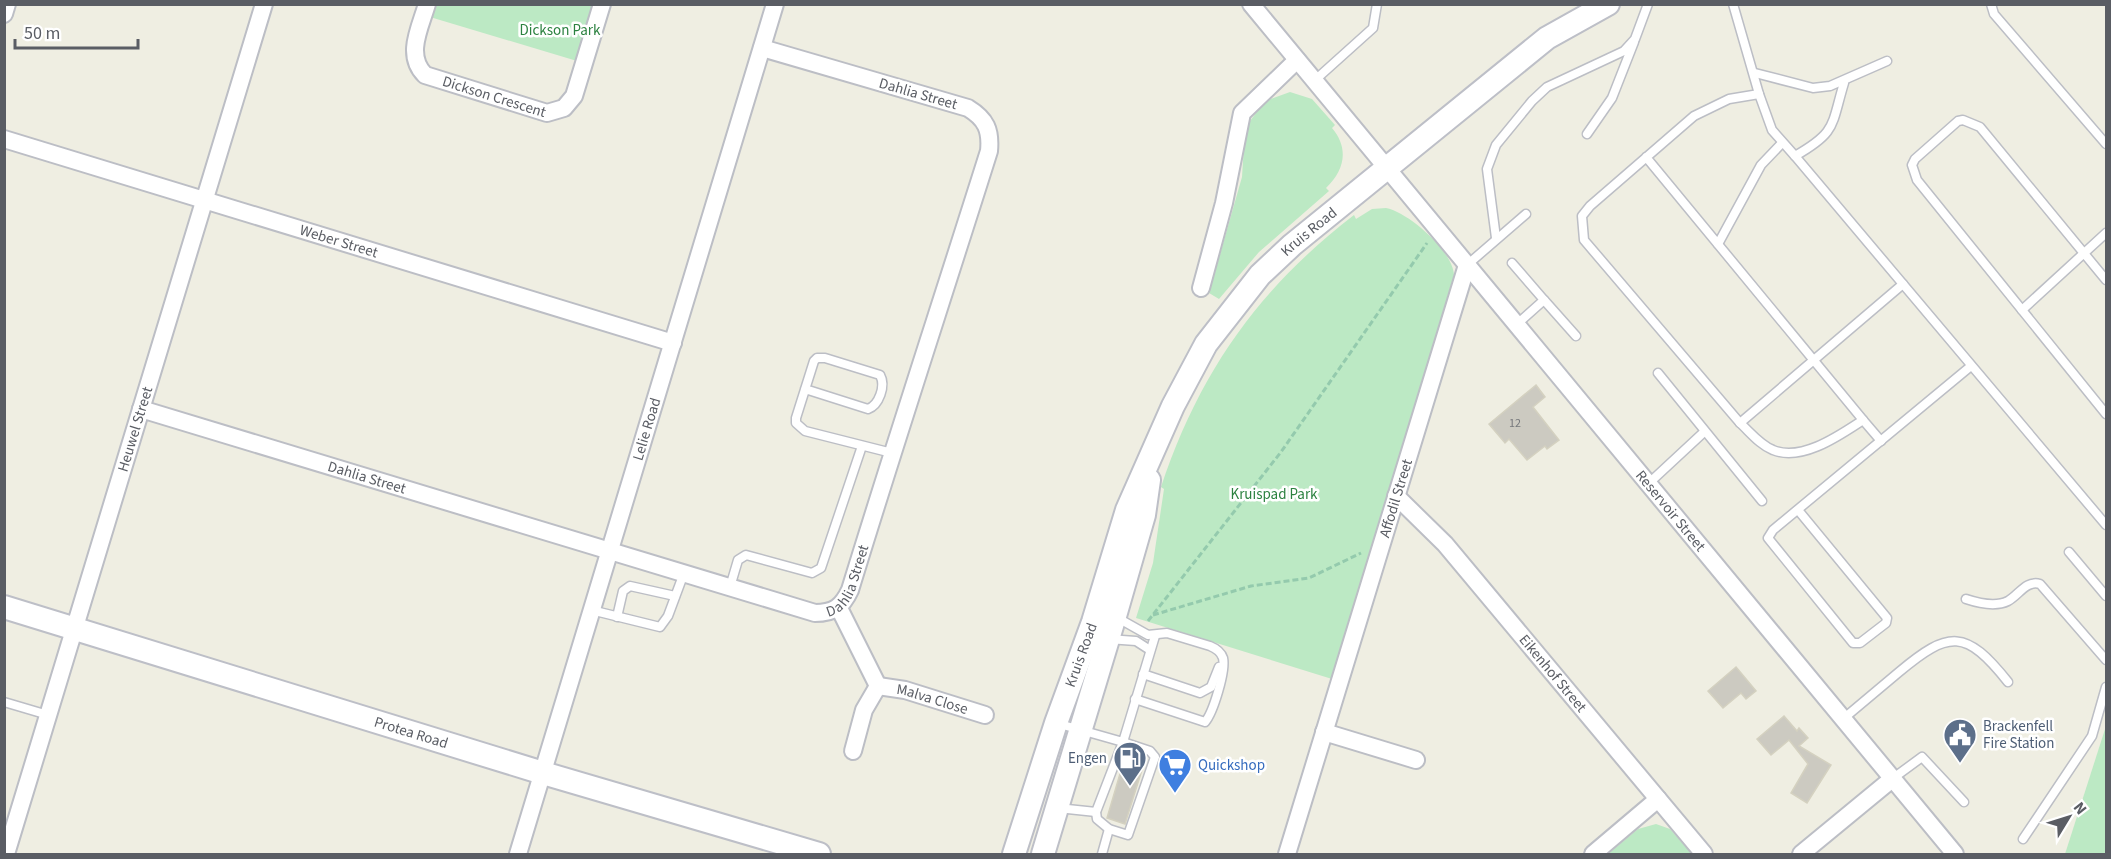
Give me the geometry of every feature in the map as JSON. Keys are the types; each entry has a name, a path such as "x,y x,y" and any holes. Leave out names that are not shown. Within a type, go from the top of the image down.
{"street":[{"path":"4,14 7,4"},
{"name":"Heuwel Street","path":"6,855 264,4"},
{"name":"Dickson Crescent","path":"427,4 414,46 418,68 425,75 547,113 564,108 574,96 602,4"},
{"name":"Lelie Road","path":"518,855 775,4"},
{"path":"1251,4 1386,168"},
{"name":"Kruis Road","path":"1014,855 1056,723 1093,622 1127,510 1152,458 1173,406 1200,356 1234,306 1275,261 1386,168 1548,38 1608,4"},
{"name":"Dahlia Street","path":"141,409 815,613 827,613 839,608 850,590 989,151 990,136 987,125 979,115 968,108 762,48"},
{"path":"1201,288 1224,203 1242,113 1297,60"},
{"name":"Weber Street","path":"4,139 673,343"},
{"name":"Reservoir Street","path":"1386,168 1954,855"},
{"name":"Affodil Street","path":"1287,855 1467,265"},
{"name":"Kruis Road","path":"1044,855 1144,514 1152,458"},
{"name":"Eikenhof Street","path":"1396,496 1445,544 1704,855"},
{"name":"Protea Road","path":"4,608 819,855"},
{"name":"Malva Close","path":"839,608 878,686"},
{"name":"Malva Close","path":"878,686 905,690 985,715"},
{"name":"Malva Close","path":"853,751 864,710 878,686"},
{"path":"1324,732 1416,760"},
{"path":"1802,855 1892,779"},
{"path":"1593,855 1658,799"}],"lane":[{"path":"1314,81 1373,28 1377,4"},
{"path":"1587,134 1612,98 1648,4"},
{"path":"1733,4 1772,130 2106,525"},
{"path":"1991,4 1994,14 2106,143"},
{"path":"1496,238 1487,178 1489,161 1496,145 1532,101 1547,87 1624,51 1635,39"},
{"path":"1755,73 1813,88 1844,83 1887,61"},
{"path":"1795,156 1824,138 1831,128 1844,83"},
{"path":"1759,94 1729,99 1694,116 1590,206 1582,216 1584,240 1740,423 1763,444 1785,453 1801,452 1843,433 1863,420"},
{"path":"2106,280 1980,127 1972,122 1958,121 1915,159 1912,171 1917,180 2106,414"},
{"path":"1718,244 1761,165 1782,143"},
{"path":"1646,157 1881,441"},
{"path":"1467,265 1526,214"},
{"path":"2022,310 2106,233"},
{"path":"1512,263 1576,336"},
{"path":"1740,423 1903,284"},
{"path":"1516,325 1544,300"},
{"path":"805,389 868,409 876,404 884,382 875,373 820,357 814,361 805,389 796,418 799,427 892,453"},
{"path":"1798,510 1887,618 1886,623 1860,643 1853,643 1768,538 1773,530 1971,366"},
{"path":"1658,374 1762,501"},
{"path":"1648,484 1704,432"},
{"path":"729,587 738,560 746,555 812,573 821,568 862,446"},
{"path":"2069,552 2106,596"},
{"path":"591,610 660,627 664,624 684,573"},
{"path":"1966,598 1977,602 2001,603 2029,584 2040,584 2106,660"},
{"path":"617,617 623,591 630,586 675,597"},
{"path":"1115,616 1139,633 1155,636 1171,634 1209,645 1216,649 1223,658 1223,674 1209,717 1203,723 1136,699"},
{"path":"1056,723 1123,742 1150,752 1155,760 1130,832 1122,834 1109,829 1097,819 1096,812 1123,742 1155,636"},
{"path":"1108,639 1136,641 1150,650"},
{"path":"1843,719 1926,649 1946,641 1959,642 1978,650 2008,682"},
{"path":"1143,675 1204,693 1211,687 1223,658"},
{"path":"2023,839 2092,736 2106,687"},
{"path":"4,702 48,715"},
{"path":"1892,779 1922,757 1964,802"},
{"path":"1058,808 1096,812"},
{"path":"1102,855 1109,829"}],"path":[{"path":"1139,633 1281,452 1366,327 1437,229"},
{"path":"1152,616 1251,586 1310,578 1382,543"}],"green space":[{"name":"Dickson Park","path":"434,5 594,5 577,61 430,17"},
{"path":"1290,92 1312,99 1335,125 1332,128 1343,151 1341,166 1326,188 1329,191 1259,252 1219,299 1209,293 1242,177 1244,145 1250,121 1265,101"},
{"name":"Kruispad Park","path":"1386,208 1406,217 1428,234 1446,255 1452,265 1454,275 1332,679 1136,618 1153,563 1164,489 1161,487 1176,446 1213,370 1261,304 1320,243 1354,215 1356,219 1372,209"},
{"path":"2106,726 2106,854 2065,854"},
{"path":"1656,824 1670,829 1692,854 1608,854 1638,829"}],"building":[{"path":"1536,385 1545,397 1533,407 1559,440 1547,449 1545,446 1527,460 1509,439 1505,443 1489,424"},
{"path":"1736,667 1756,691 1746,699 1741,693 1723,708 1708,691"},
{"path":"1784,716 1797,731 1799,728 1808,738 1799,746 1831,765 1807,803 1791,793 1808,764 1789,740 1771,755 1757,739"},
{"path":"1127,750 1146,757 1125,824 1107,818"}],"place":[{"name":"Brackenfell Fire Station","path":"1960,764"},
{"name":"Engen","path":"1130,787"},
{"name":"Quickshop","path":"1175,794"}]}
